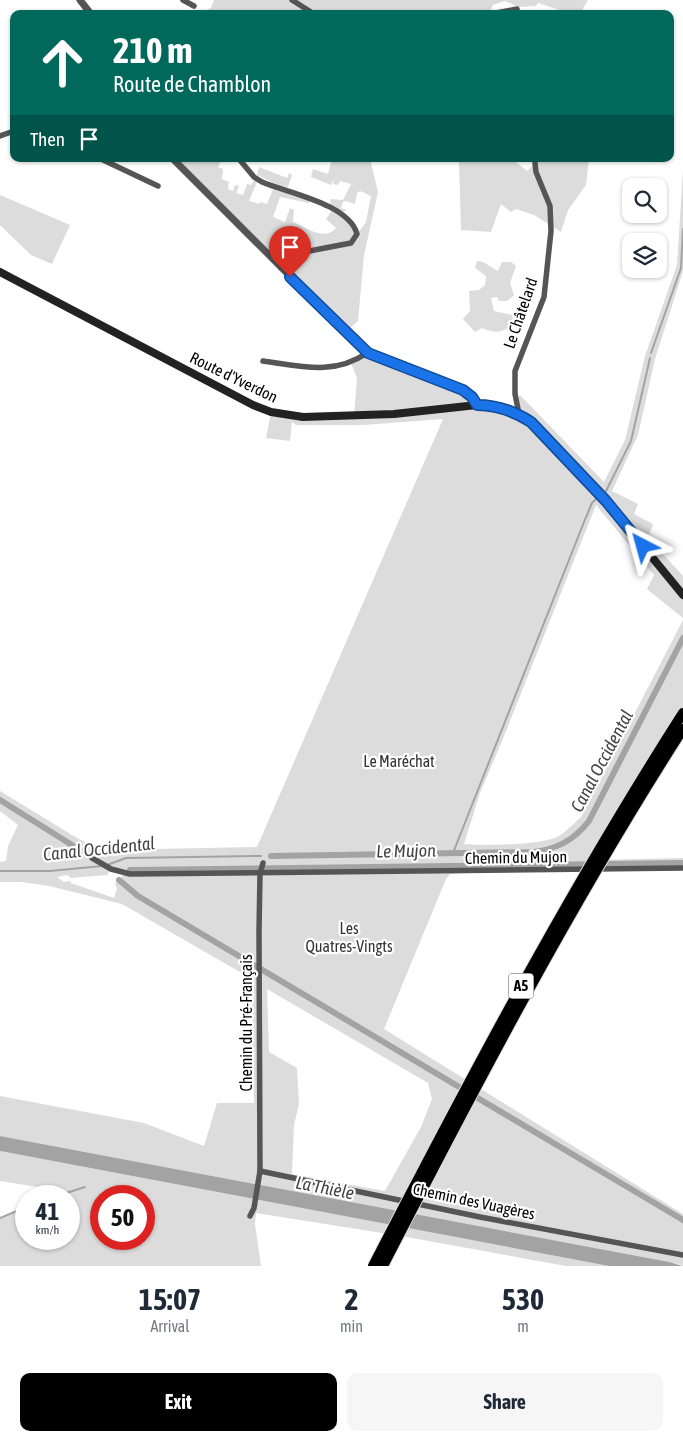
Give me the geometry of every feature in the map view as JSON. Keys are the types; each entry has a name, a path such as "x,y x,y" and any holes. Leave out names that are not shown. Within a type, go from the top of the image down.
{"highway":[{"name":"A5","path":"374,1266 473,1073 558,920 683,713"},
{"name":"A5","path":"383,1266 535,977 602,861 683,729"}],"main road":[{"name":"Route d'Yverdon","path":"0,272 253,405 271,412 303,417 354,416 414,413 477,405 499,406 519,414"},
{"path":"519,414 547,437 606,501 683,595"}],"street":[{"path":"80,0 88,10"},
{"path":"183,0 194,6"},
{"path":"292,0 308,10"},
{"path":"512,10 517,9"},
{"path":"107,162 158,186"},
{"path":"176,162 368,353 463,390 472,397 477,405"},
{"path":"241,162 254,177 262,182 325,204 355,227 357,234 350,243 294,254 283,261 281,268"},
{"name":"Le Châtelard","path":"519,414 514,389 515,371 544,297 551,231 550,206 536,172 535,164"},
{"path":"263,362 334,368 351,363 368,353"},
{"name":"Chemin du Mujon","path":"92,858 118,872 143,875 683,868"},
{"name":"Chemin du Pré-Français","path":"250,1216 254,1208 260,1174 260,874 263,863"},
{"name":"Chemin des Vuagères","path":"260,1174 683,1255"}],"green space":[{"path":"214,0 291,0 307,10 206,10 211,8"},
{"path":"293,0 588,0 582,10 560,10 538,3 536,6 519,7 505,1 493,5 491,10 309,10"},
{"path":"176,162 220,162 218,167 223,169 222,179 229,182 228,189 233,191 235,185 239,186 236,193 243,195 247,184 251,185 254,180 257,182 249,201 259,204 260,202 267,204 274,187 311,199 309,203 280,197 273,217 285,222 290,208 294,210 293,222 315,232 326,234 336,228 326,219 333,209 349,221 358,233 366,222 371,196 360,191 357,193 355,204 343,202 341,208 347,210 341,212 330,204 331,199 343,200 351,184 340,181 338,185 333,184 334,179 331,185 311,177 313,169 328,174 331,162 371,162 378,192 364,255 358,321 345,333"},
{"path":"459,162 516,162 527,171 537,162 589,162 586,185 568,210 561,232 534,215 516,209 511,212 501,204 491,232 461,230"},
{"path":"259,167 287,178 289,173 292,175 288,187 280,186 257,175"},
{"path":"683,170 683,271 655,359 638,435 612,491 638,504 634,514 653,524 648,538 683,576 683,618 647,589 654,575 596,505 480,793 464,844 511,844 549,840 560,835 581,817 683,620 683,709 593,860 683,858 683,868 586,866 450,874 446,879 384,1029 683,1214 683,1265 0,1136 0,1096 144,1123 204,1146 217,1103 254,1103 252,979 122,904 49,886 21,882 0,882 0,862 6,861 8,846 18,825 0,811 0,791 77,838 102,850 257,847 443,419 363,425 296,425 292,422 290,441 266,438 271,412 354,416 357,378 351,363 367,353 463,390 477,405 519,414 516,400 520,395 604,482 625,440 645,356 677,265","holes":["111,869 124,874 115,884 117,888 114,898 71,883 70,881 64,882 57,877 67,875 71,878 107,875","267,989 428,1083 432,1099 421,1127 385,1191 292,1174 294,1125 299,1104 297,1068 269,1052"]},
{"path":"0,195 70,225 52,264 31,255 0,225"},
{"path":"477,261 483,262 498,271 502,262 511,262 516,266 510,283 514,295 507,301 499,301 497,297 491,298 494,311 512,315 514,324 502,331 495,332 482,328 475,332 463,319 470,311 469,291 479,290 485,285 486,276 475,268"},
{"path":"0,1151 609,1266 566,1266 401,1236 256,1213 255,1224 261,1266 0,1266 0,1218 15,1212 15,1250 80,1250 80,1185 25,1185 0,1181"}],"shaded area":[{"path":"0,1136 683,1266 609,1266 0,1151"}],"waterway":[{"path":"651,353 681,268 683,229"},
{"path":"606,491 631,441 650,358"},
{"path":"453,853 584,522 592,503 596,499"},
{"name":"Canal Occidental","path":"271,856 534,852 550,849 564,843 589,821 683,638"},
{"name":"Le Mujon","path":"0,800 88,855"},
{"name":"Canal Occidental","path":"107,865 126,858 261,856"},
{"name":"Le Mujon","path":"130,870 683,863"},
{"name":"Canal Occidental","path":"0,871 50,871 102,866"},
{"path":"119,880 138,896 683,1220"},
{"path":"80,1189 85,1187"},
{"path":"0,1218 15,1212"}],"route":[{"path":"290,277 356,344 368,353 397,366 463,390 469,393 477,405 499,406 519,414 531,422 606,501 643,546"}],"park label":[{"name":"Le Maréchat","path":"399,761"},
{"name":"Les Quatres-Vingts","path":"349,937"}],"water label":[{"name":"La Thièle","path":"325,1188"}]}
